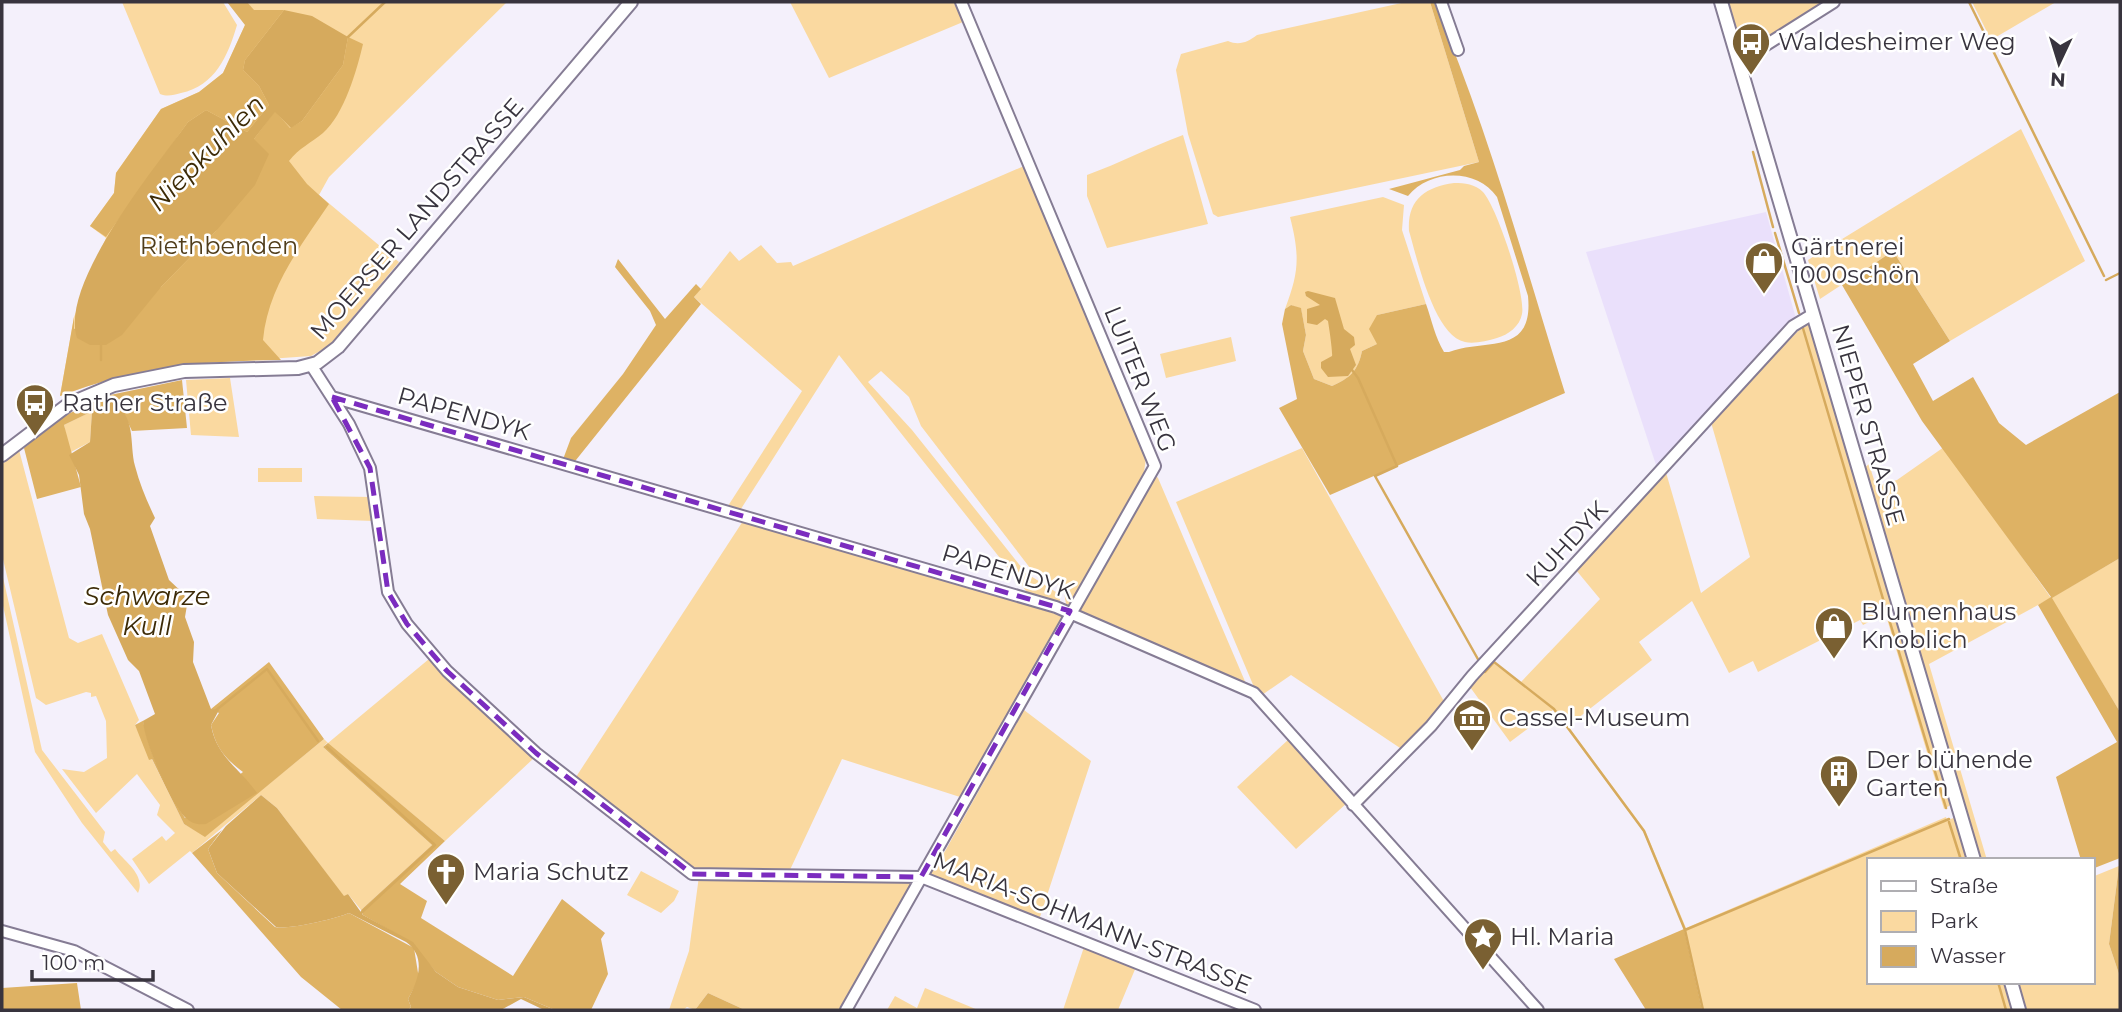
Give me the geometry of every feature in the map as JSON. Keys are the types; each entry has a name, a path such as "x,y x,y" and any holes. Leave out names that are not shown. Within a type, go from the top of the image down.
{"main road":[{"name":"MOERSER LANDSTRASSE","path":"2,455 69,404 128,381 184,371 291,369 311,365 338,347 631,2"},
{"name":"NIEPER STRASSE","path":"1721,2 1973,858"},
{"path":"2012,984 2019,1010"}],"street":[{"name":"LUITER WEG","path":"846,1010 1070,611 1156,466 961,2"},
{"path":"1441,2 1458,50"},
{"path":"1739,62 1834,2"},
{"name":"KUHDYK","path":"1353,805 1431,726 1464,686 1793,326 1813,314"},
{"name":"MARIA-SOHMANN-STRASSE","path":"311,365 332,397 370,468 388,592 407,624 447,670 577,787 692,874 921,877 1255,1010"},
{"name":"PAPENDYK","path":"332,397 1070,611 1254,693 1538,1010"},
{"path":"2,930 74,951 188,1010"}],"highlighted area":[{"path":"332,397 1070,611 921,877 692,874 536,753 447,671 407,624 388,592 370,468"}],"shaded area":[{"path":"1766,212 1797,322 1659,474 1586,252"}],"green space":[{"path":"122,2 223,2 237,25 224,58 211,77 193,89 163,95 160,94"},
{"path":"227,2 247,2 254,10 284,10 245,60 243,70 259,86 269,105 247,132 206,110 188,122 106,237 90,226 114,193 116,173 161,109 199,92 223,73 245,25"},
{"name":"Riethbenden","path":"247,2 507,2 329,177 319,195 399,262 329,346 311,356 154,367 116,376 60,396 74,317 106,238 90,226 114,193 116,173 161,109 199,92 223,73 245,25"},
{"path":"790,2 957,2 1025,164 963,22 829,78"},
{"path":"1406,2 1430,2 1479,162 1218,217 1213,214 1188,134 1176,70 1181,54 1228,41 1243,42 1257,35"},
{"path":"1430,2 1434,2 1488,147 1565,393 1330,495 1279,408 1297,399 1282,324 1285,309 1291,305 1301,308 1306,335 1303,351 1314,379 1332,386 1352,373 1362,351 1377,344 1369,329 1377,315 1426,304 1444,352 1449,352 1504,342 1515,337 1523,329 1528,315 1528,296 1497,197 1488,188 1478,181 1453,176 1428,181 1408,196 1389,189 1460,170 1464,166 1479,162"},
{"path":"1728,2 1827,2 1751,50 1741,44"},
{"path":"1972,2 2056,2 1991,40"},
{"path":"348,37 363,44 343,104 331,125 289,161 307,184 329,204 287,268 271,302 263,340 281,360 169,367 116,378 60,396 74,317 74,329 161,287 216,231 254,139 275,111 290,128 302,121 343,65"},
{"path":"2021,129 2085,261 1950,341 1893,251 1820,299 1808,260"},
{"path":"1183,135 1208,224 1107,248 1087,196 1087,175"},
{"path":"1024,166 1146,458 1143,479 1070,606 1066,604 1063,586 1053,583 1030,568 921,426 909,397 881,371 868,382 912,430 1026,573 1059,594 1061,606 1030,596 839,355 739,512 726,509 802,391 694,297 730,251 739,261 761,245 777,263 791,262 793,266"},
{"path":"1454,183 1477,187 1489,201 1503,232 1520,289 1522,314 1519,322 1505,335 1485,341 1465,342 1454,337 1444,326 1428,294 1409,231 1411,211 1420,197 1434,188"},
{"path":"1383,197 1404,205 1402,230 1426,304 1377,315 1377,344 1362,351 1352,373 1332,386 1314,379 1303,351 1306,335 1301,309 1291,305 1285,309 1293,284 1297,253 1290,217"},
{"path":"1893,251 1950,341 1913,364 1933,401 1973,377 1999,423 2026,445 2120,392 2120,558 2052,598 2120,712 2120,858 2094,868 2094,858 2080,858 2056,777 2117,742 2038,605 2051,597 1922,421 1842,285"},
{"path":"618,259 665,319 696,284 701,289 694,297 701,304 572,465 562,462 571,438 623,374 656,325 650,311 615,267"},
{"path":"1809,320 1895,604 1886,613 1863,625 1860,620 1758,672 1753,661 1729,673 1692,601 1639,642 1652,660 1568,726 1645,830 1686,928 1946,817 1947,821 1953,818 1960,823 1970,858 1867,858 1867,984 2008,984 2015,1010 1702,1010 1684,929 1643,831 1553,710 1510,742 1470,687 1493,663 1554,708 1521,682 1600,599 1576,570 1665,469 1701,593 1750,557 1710,419"},
{"path":"1231,337 1236,361 1166,378 1160,354"},
{"path":"230,378 239,437 191,435 186,380"},
{"path":"182,380 187,428 132,431 120,406 111,402 110,395"},
{"path":"105,396 107,404 64,425 81,487 37,499 24,448 58,419"},
{"path":"92,411 90,442 69,453 64,425"},
{"path":"1944,447 2051,598 1929,664 1986,858 1979,858 1864,468 1869,464 1876,486 1897,480"},
{"path":"1302,448 1446,705 1406,752 1291,675 1262,695 1254,687 1176,502"},
{"path":"19,450 69,638 78,643 102,634 139,720 135,725 184,824 205,836 324,739 328,743 429,659 534,758 445,841 327,743 323,747 432,845 361,910 348,894 344,897 277,808 261,795 192,853 190,851 149,884 132,859 162,836 166,841 175,833 157,815 160,805 137,774 96,813 62,769 84,772 107,758 106,721 96,696 91,697 91,693 86,692 46,705 36,698 2,555 2,464"},
{"path":"258,468 302,468 302,482 258,482"},
{"path":"1156,476 1247,686 1077,609 1151,477"},
{"path":"314,496 371,497 374,521 317,519"},
{"path":"743,521 1064,613 960,797 842,759 789,872 692,872 574,780"},
{"path":"2120,558 2120,712 2051,598"},
{"path":"2,573 42,750 105,832 103,842 111,852 115,849 133,869 139,880 138,893 82,823 35,752 2,601"},
{"path":"1899,615 1954,803 1944,809 1887,619"},
{"path":"269,662 324,739 205,837 184,824 152,759 149,760 135,725 152,716 143,721 154,759 185,818 243,772 219,747 211,725 219,713 211,709"},
{"path":"1024,710 1091,761 1039,920 927,875 940,852 944,853"},
{"path":"1289,739 1347,803 1296,849 1237,787"},
{"path":"328,743 445,841 400,884 427,901 421,918 513,976 562,899 605,933 601,939 608,974 591,1010 555,1010 524,997 498,1000 458,987 436,972 409,941 363,915 361,910 432,845 323,747"},
{"path":"222,830 208,849 217,873 275,927 312,923 349,913 414,948 419,979 408,999 411,1007 408,1010 342,1010 301,977 192,853"},
{"path":"2119,866 2109,944 2120,977 2120,1010 2024,1010 2017,984 2094,984 2094,876"},
{"path":"2120,866 2120,977 2109,944"},
{"path":"641,871 679,891 674,901 661,913 627,895"},
{"path":"699,876 914,878 840,1010 745,1010 708,993 695,1010 687,1007 683,1010 669,1010 689,951"},
{"path":"1684,929 1702,1010 1646,1010 1614,959"},
{"path":"1084,947 1136,967 1118,1010 1063,1010"},
{"path":"77,983 81,1010 2,1010 2,988"},
{"path":"925,988 978,1010 887,1010 895,996 917,1008"},
{"path":"708,993 745,1010 695,1010"}],"water":[{"path":"284,10 312,16 348,37 343,65 302,121 291,128 275,112 254,139 269,154 255,185 216,231 161,287 122,335 106,345 90,345 77,338 75,315 82,287 96,257 134,196 188,122 206,110 247,132 269,105 259,86 243,70 245,60"},
{"path":"1305,292 1335,298 1344,329 1354,337 1355,345 1350,349 1356,365 1348,376 1328,377 1321,368 1321,362 1332,356 1328,321 1325,319 1317,325 1307,323 1307,309 1320,305 1306,296"},
{"name":"Schwarze Kull","path":"110,395 111,402 125,414 128,422 135,466 155,518 150,526 169,580 184,594 187,605 185,617 194,642 193,662 211,709 219,710 211,725 214,736 223,754 257,793 206,824 191,822 180,811 153,757 143,721 155,714 139,671 128,660 108,615 90,529 84,514 79,475 69,455 90,442 92,411 107,404 105,396"},
{"path":"261,795 277,808 344,896 348,894 363,915 413,942 436,972 458,987 498,1000 524,997 555,1010 544,1010 521,999 501,1010 408,1010 411,1007 408,999 419,969 417,955 406,942 349,913 312,923 276,927 217,873 208,849 226,826"}],"waterway":[{"name":"Niepkuhlen","path":"348,37 385,2"},
{"path":"1969,2 2104,276"},
{"path":"1753,152 1773,227"},
{"path":"1775,233 1799,313"},
{"path":"2106,280 2120,273"},
{"path":"1802,325 1886,609"},
{"name":"Niepkuhlen","path":"101,343 101,360"},
{"path":"1352,370 1397,466 1375,476 1479,661"},
{"path":"1889,619 1946,808"},
{"path":"1485,672 1494,662 1554,709 1644,831 1685,930 1703,1010"},
{"path":"215,711 267,669 318,741"},
{"path":"327,747 435,845 361,913"},
{"path":"1685,930 1949,819"},
{"path":"1949,822 1960,858"},
{"path":"1999,984 2006,1010"}],"place":[{"name":"Waldesheimer Weg","path":"1751,76"},
{"name":"Gärtnerei 1000schön","path":"1764,295"},
{"name":"Rather Straße","path":"35,437"},
{"name":"Blumenhaus Knoblich","path":"1834,660"},
{"name":"Cassel-Museum","path":"1472,752"},
{"name":"Der blühende Garten","path":"1839,808"},
{"name":"Maria Schutz","path":"446,906"},
{"name":"Hl. Maria","path":"1483,971"}]}
